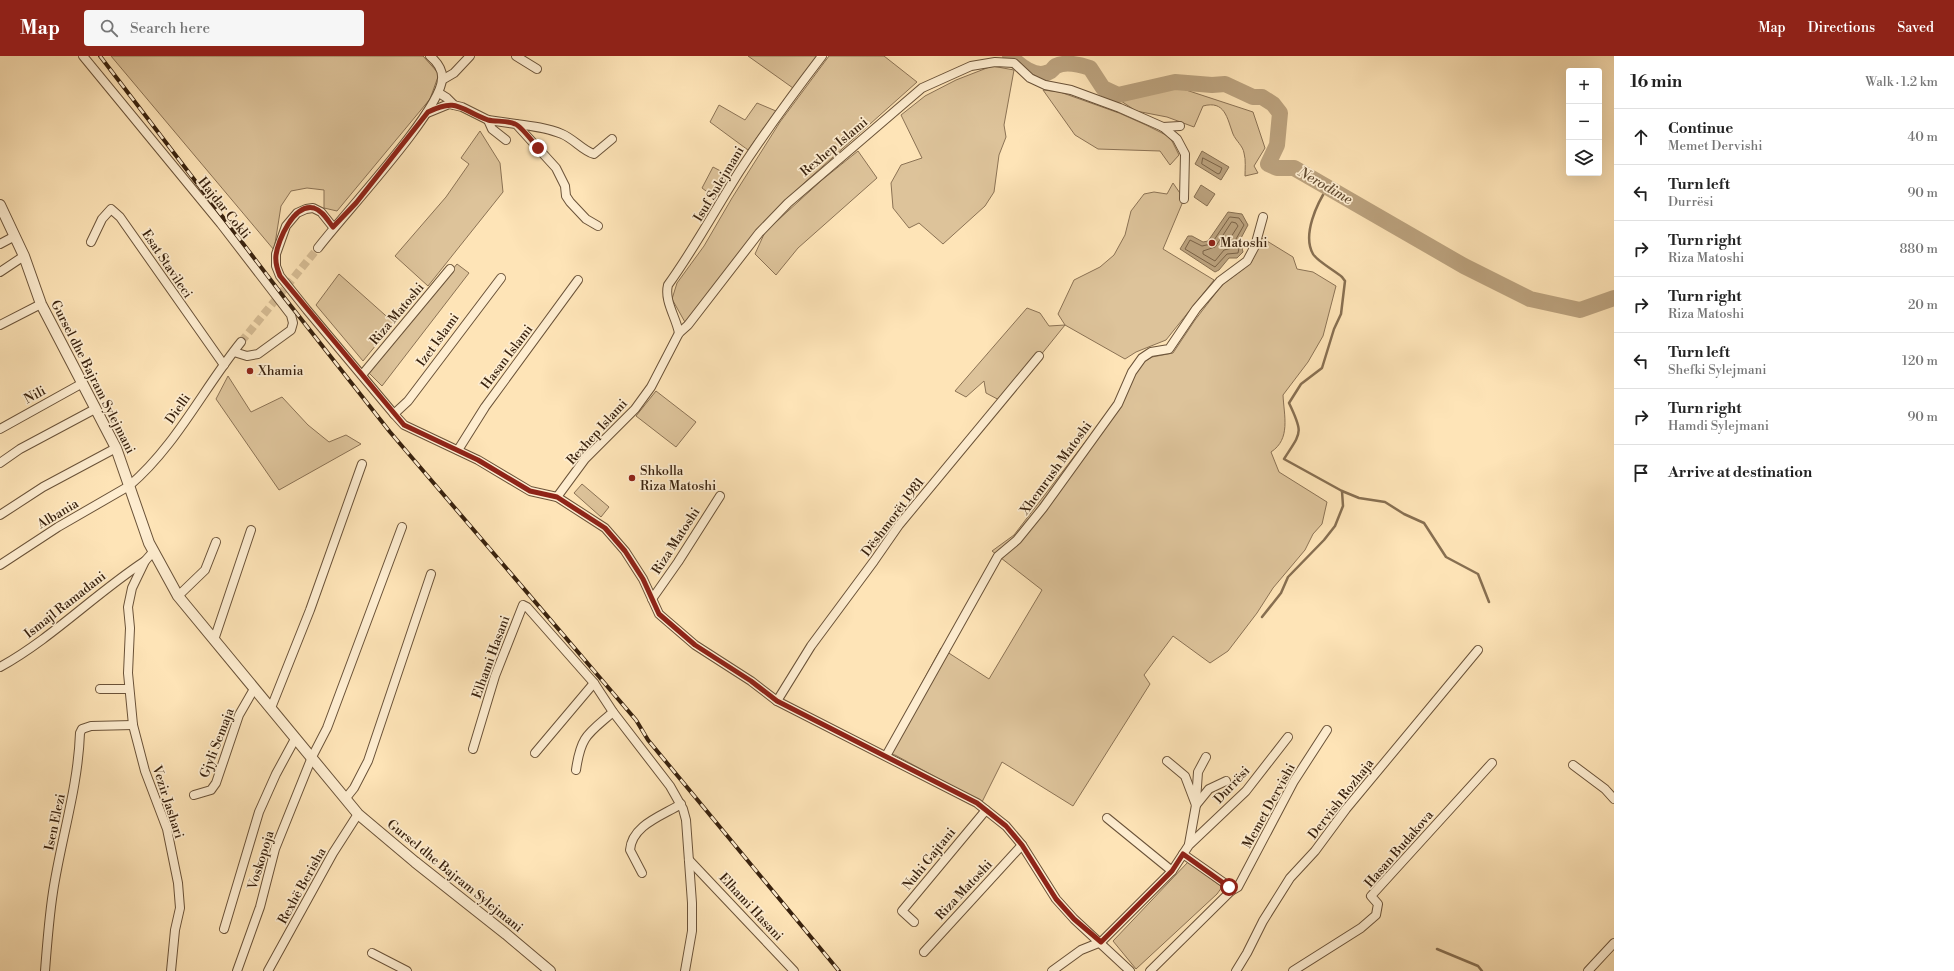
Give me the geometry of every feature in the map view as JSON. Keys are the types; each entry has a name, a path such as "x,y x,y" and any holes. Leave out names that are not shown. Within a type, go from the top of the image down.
{"street":[{"name":"Hajdar Cokli","path":"83,56 221,224 291,315 293,323 291,330 258,354 247,356 234,352"},
{"path":"318,248 333,227 356,203 428,112 439,93 442,80 442,71 430,56"},
{"path":"442,80 454,73 470,56"},
{"path":"516,56 537,68"},
{"name":"Isuf Sulejmani","path":"679,333 676,319 666,294 668,285 700,239 739,173 775,118 822,56"},
{"name":"Rexhep Islami","path":"557,497 586,459 635,409 651,387 679,333 688,325 759,233 798,194 922,88 971,66 994,62 1014,63 1030,78 1045,85 1071,90 1120,108 1164,127 1177,139 1185,154 1184,199"},
{"path":"439,93 454,105"},
{"path":"428,112 449,104 462,107 488,120 548,129 563,134 594,154 612,139"},
{"path":"488,120 492,129 506,140"},
{"path":"516,124 556,168 565,186 566,196 580,215 598,226"},
{"path":"1164,127 1180,126"},
{"name":"Gursel dhe Bajram Sylejmani","path":"0,205 24,256 41,304 81,384 116,448 153,552 178,596 358,814 550,971"},
{"name":"Riza Matoshi","path":"333,227 321,212 313,208 297,213 286,226 276,254 276,266 280,276 404,425 478,460 530,491 557,497 605,528 625,551 643,579 659,614 695,645 751,681 777,701 938,782 986,810 1006,826 1022,845 1056,899 1074,919 1101,942 1130,971"},
{"name":"Esat Stavileci","path":"91,242 102,219 111,209 120,217 224,365"},
{"name":"Xhemrush Matoshi","path":"886,756 998,556 1017,540 1048,501 1118,404 1132,372 1142,358 1151,352 1169,349 1196,309 1220,281 1247,261 1255,246 1263,217"},
{"path":"0,244 15,236"},
{"path":"0,272 24,256"},
{"name":"Riza Matoshi","path":"362,375 450,268"},
{"name":"Izet Islami","path":"394,414 408,401 500,278"},
{"name":"Hasan Islami","path":"458,450 485,407 578,280"},
{"path":"0,325 41,304"},
{"name":"Dielli","path":"129,486 147,470 167,446 241,342"},
{"name":"Dëshmorët 1981","path":"777,701 811,646 899,524 1039,356"},
{"name":"Nili","path":"0,429 81,384"},
{"path":"0,463 20,449 95,409"},
{"path":"0,515 43,487 116,448"},
{"path":"271,708 310,610 362,464"},
{"name":"Albania","path":"0,565 58,527 129,486"},
{"name":"Riza Matoshi","path":"652,599 678,562 720,496"},
{"path":"312,757 337,701 402,527"},
{"path":"214,640 251,530"},
{"path":"178,596 205,570 216,542"},
{"name":"Vezir Jashari","path":"153,552 145,560 132,588 128,607 130,628 129,688 133,725 145,771 167,829 178,883 180,908 175,930 171,971"},
{"name":"Ismajl Ramadani","path":"0,667 18,657 105,589 145,560"},
{"path":"346,798 354,788 368,761 432,574"},
{"name":"Elhami Hasani","path":"473,749 495,676 523,605 594,683 613,712 653,762 681,804 686,820 692,931 685,971"},
{"name":"Dervish Rozhaja","path":"1236,971 1263,921 1290,878 1316,851 1351,803 1478,650"},
{"path":"536,753 594,683"},
{"path":"100,689 129,688"},
{"name":"Gjyli Semaja","path":"194,795 211,790 216,783 239,715 254,689"},
{"path":"576,770 581,743 588,733 613,712"},
{"name":"Isen Elezi","path":"45,971 53,892 74,791 80,733 82,729 91,726 133,725"},
{"name":"Memet Dervishi","path":"1150,971 1243,881 1294,781 1327,730"},
{"name":"Durrësi","path":"1101,942 1172,871 1189,845 1246,791 1288,737"},
{"path":"224,929 259,812 276,774 295,738"},
{"name":"Voskopoja","path":"237,971 260,907 275,849 312,757"},
{"name":"Durrësi","path":"1189,845 1196,805 1198,772 1206,757"},
{"name":"Durrësi","path":"1167,761 1185,776 1196,805"},
{"name":"Hasan Budakova","path":"1293,971 1361,928 1376,916 1378,904 1371,896 1492,763"},
{"path":"1573,765 1605,789 1614,799"},
{"name":"Durrësi","path":"1196,805 1209,789 1226,781"},
{"path":"642,873 630,850 633,838 640,828 681,804"},
{"name":"Nuhi Gajtani","path":"914,922 902,911 986,810"},
{"name":"Rexhë Berisha","path":"268,971 333,853 358,814"},
{"path":"1107,818 1172,871"},
{"name":"Riza Matoshi","path":"924,952 1022,845"},
{"path":"1183,854 1230,888 1231,891"},
{"name":"Elhami Hasani","path":"689,860 794,971"},
{"path":"1052,971 1081,950 1101,942"},
{"path":"1588,971 1614,943"},
{"path":"372,953 407,971"}],"shaded area":[{"path":"111,56 423,56 439,74 430,99 337,211 324,208 324,190 307,188 291,191 281,206 274,250"},
{"path":"748,56 819,56 793,88"},
{"path":"829,56 884,56 917,82 804,183 775,211 686,324 672,299 677,283 704,246 732,198 780,122"},
{"path":"992,66 1014,70 1004,125 1006,137 999,155 994,192 985,206 943,244 919,223 909,228 893,208 891,183 901,165 922,158 901,115 925,96 956,80"},
{"path":"1180,88 1253,112 1265,148 1254,166 1258,173 1245,176 1245,156 1243,150 1233,134 1227,117 1221,108 1210,105 1203,106 1194,127 1167,117 1136,111 1121,101 1146,93"},
{"path":"1043,90 1060,92 1119,113 1146,125 1170,137 1179,155 1170,165 1160,151 1098,149 1075,135"},
{"path":"757,103 776,111 748,150 710,122 719,105 745,120"},
{"path":"480,131 500,163 503,192 428,286 395,256 446,197 469,164 461,158"},
{"path":"858,151 877,178 798,248 776,275 755,254 765,232 822,180"},
{"path":"713,167 732,177 718,200 702,188"},
{"path":"1173,183 1184,199 1163,249 1214,280 1166,340 1136,352 1125,359 1065,325 1058,314 1074,280 1100,267 1114,255 1125,235 1131,211 1144,194 1154,192 1167,194"},
{"path":"1262,238 1293,257 1297,269 1313,272 1336,286 1323,336 1308,362 1283,395 1285,419 1284,434 1277,447 1271,452 1279,472 1327,502 1322,524 1313,534 1305,550 1273,588 1257,613 1228,651 1210,663 1173,636 1144,675 1150,684 1073,806 1002,762 982,802 895,755 884,753 941,648 989,679 1042,590 992,551 1014,535 1115,403 1140,364 1152,357 1173,353 1195,320 1222,285 1251,263"},
{"path":"457,264 469,273 382,386 368,372"},
{"path":"339,274 394,323 363,361 316,305"},
{"path":"1027,308 1040,313 1049,326 1065,325 1003,402 986,393 984,381 966,397 955,391"},
{"path":"228,376 251,412 282,397 308,425 329,442 346,435 361,444 279,490 216,399"},
{"path":"656,391 696,422 676,447 636,416"},
{"path":"582,484 609,507 601,517 574,493"},
{"path":"1188,862 1222,887 1217,894 1136,969 1113,941"}],"water":[{"path":"1202,151 1229,167 1221,180 1195,164"},
{"name":"Matoshi","path":"1201,185 1215,194 1207,206 1194,197"},
{"name":"Matoshi","path":"1228,212 1242,214 1248,225 1240,240 1243,252 1237,258 1229,258 1219,270 1215,272 1180,249 1188,236 1192,236 1203,242 1208,241"}],"waterway":[{"name":"Nerodime","path":"1010,56 1023,67 1038,74 1044,74 1051,71 1056,66 1064,64 1090,68 1103,88 1118,95 1175,82 1212,85 1225,84 1253,97 1262,97 1273,104 1280,113 1277,145 1268,164 1277,168 1294,168 1464,266 1530,299 1580,310 1614,298"},
{"path":"1262,617 1281,593 1288,577 1324,540 1335,526 1343,506 1342,491 1284,459 1297,438 1298,432 1297,421 1289,403 1301,384 1322,368 1334,329 1341,314 1345,281 1342,277 1315,257 1310,246 1309,238 1312,219 1319,202 1328,187"},
{"path":"1342,491 1359,498 1385,502 1404,514 1424,523 1446,557 1478,574 1489,602"},
{"path":"1437,949 1478,966 1482,971"}],"tunnel":[{"path":"241,342 318,248"}],"railway":[{"path":"100,56 283,296 390,432 636,720 648,740 839,971"}],"place":[{"name":"Matoshi","path":"1212,243"},
{"name":"Xhamia","path":"250,371"},
{"name":"Shkolla Riza Matoshi","path":"632,478"}],"route":[{"path":"538,148 516,124 488,120 462,107 449,104 438,107 428,112 356,203 333,227 321,212 313,208 297,213 286,226 276,254 276,266 280,276 404,425 478,460 530,491 557,497 578,509 605,528 625,551 643,579 659,614 695,645 751,681 777,701 977,803 1006,826 1022,845 1056,899 1074,919 1101,942 1172,871 1183,854 1229,887"}]}
